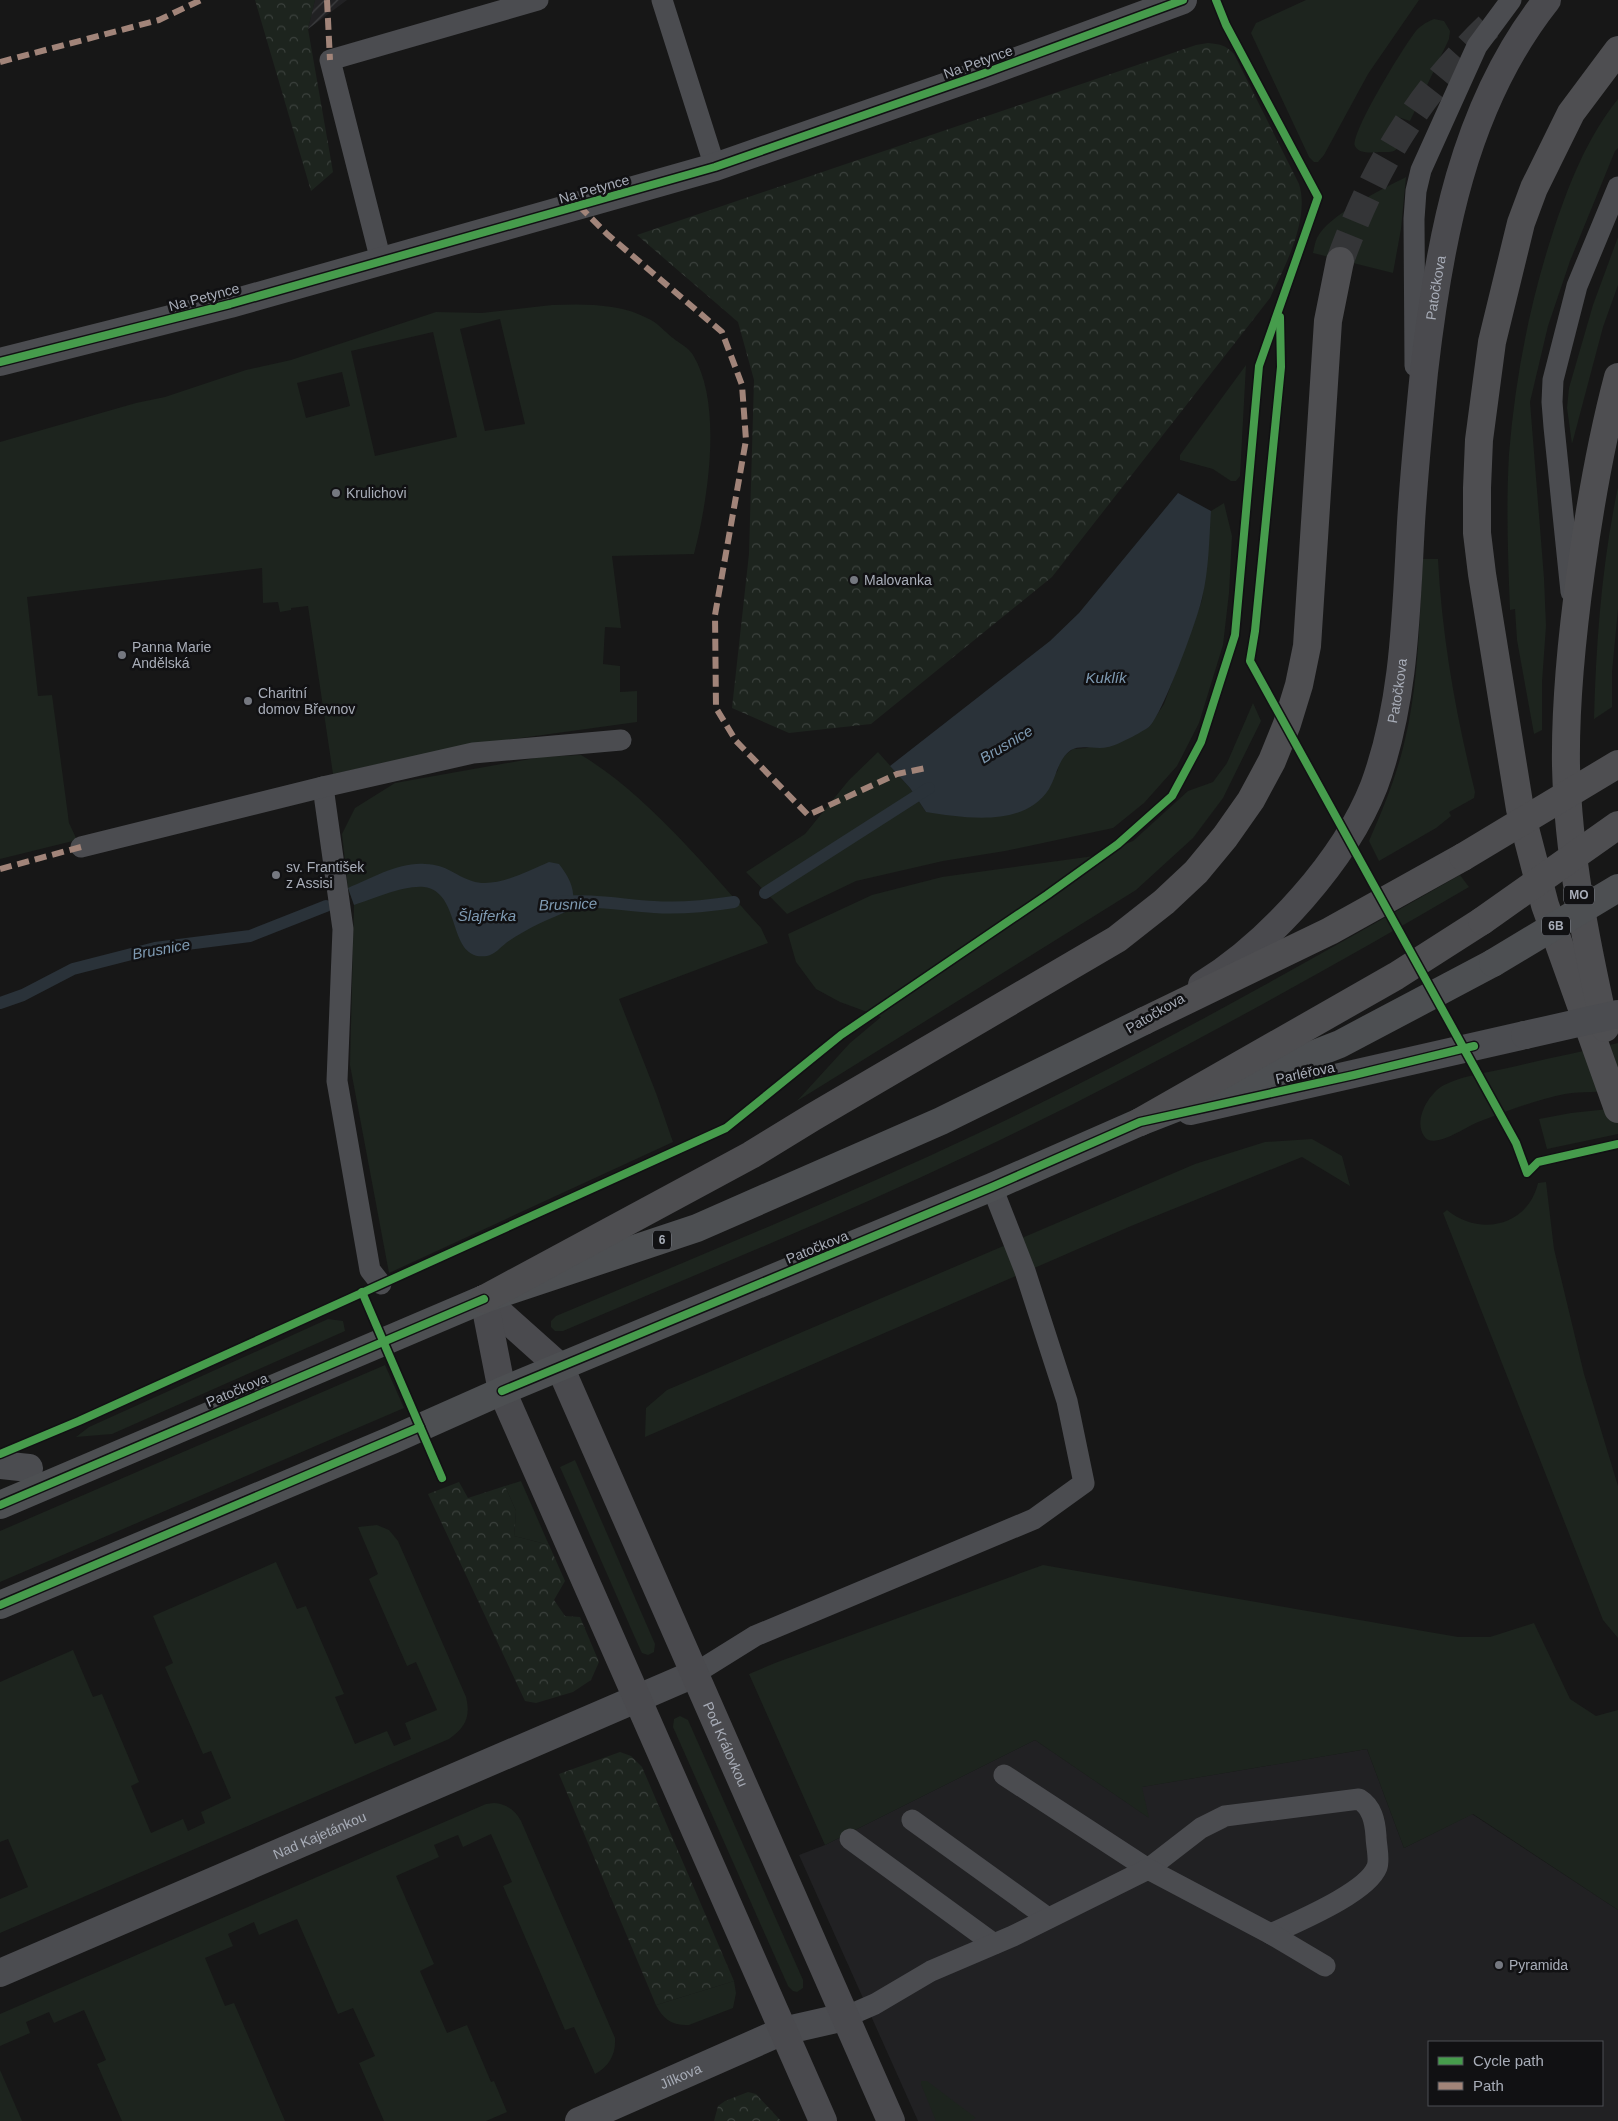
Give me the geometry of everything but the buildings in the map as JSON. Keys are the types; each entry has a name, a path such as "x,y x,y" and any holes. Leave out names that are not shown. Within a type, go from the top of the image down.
{"highway":[{"path":"1616,54 1571,113 1534,188 1521,223 1492,342 1479,440 1477,533 1520,809 1546,905 1618,1109"},
{"path":"484,1299 751,1155 1117,939 1164,902 1196,872 1225,837 1251,800 1272,761 1287,724 1299,685 1307,646 1328,321 1340,261"},
{"name":"MO","path":"1618,377 1591,494 1574,619 1567,702 1566,767 1578,890 1593,976 1618,1084"},
{"path":"1144,1021 1330,931 1463,857 1618,764"},
{"path":"1140,1122 1396,976 1482,921 1618,825"}],"main road":[{"name":"Patočkova","path":"0,1506 484,1299 697,1228 949,1117 1144,1021 1209,980 1250,949 1306,892 1331,862 1355,826 1373,788 1385,753 1399,687 1404,646 1415,455 1430,321 1449,214 1461,170 1491,91 1516,44 1547,0"},
{"name":"Patočkova","path":"0,1605 392,1440 502,1391 992,1187 1140,1122 1340,1044 1493,963 1618,888"},
{"path":"484,1299 560,1368"},
{"path":"484,1299 502,1391 823,2121"},
{"name":"Pod Královkou","path":"560,1368 891,2121"}],"street":[{"name":"Na Petynce","path":"0,362 230,304 715,167 982,74 1183,0"},
{"name":"Parléřova","path":"1140,1122 1618,1014"},
{"path":"0,1465 29,1468"},
{"name":"Nad Kajetánkou","path":"0,1973 694,1674"},
{"name":"Jílkova","path":"579,2121 783,2031 845,2017"}],"lane":[{"path":"381,261 330,60 538,0"},
{"path":"662,0 715,167"},
{"path":"1415,455 1414,220 1416,191 1421,170 1476,46 1511,0"},
{"path":"1574,619 1554,427 1553,380 1577,286 1618,187"},
{"path":"81,847 323,787 473,753 621,740"},
{"path":"323,787 342,929 336,1081 370,1270 381,1284"},
{"path":"694,1674 755,1636 1034,1519 1084,1483 1066,1401 1025,1272 992,1187"},
{"path":"1004,1775 1148,1869 1271,1934 1325,1966"},
{"path":"845,2017 875,2004 931,1972 994,1944 1148,1869 1201,1828 1225,1816 1359,1799 1367,1804 1372,1813 1375,1831 1377,1866 1368,1881 1337,1901 1271,1934"},
{"path":"912,1820 1048,1918"},
{"path":"850,1839 994,1944"}],"shaded area":[{"path":"315,0 347,0 308,29"},
{"path":"1035,1740 1148,1817 1141,1787 1367,1749 1404,1848 1472,1814 1618,1910 1618,2121 918,2121 799,1855 825,1845"}],"green space":[{"path":"255,0 315,0 308,29 333,172 311,191"},
{"path":"1306,0 1419,0 1368,74 1324,155 1318,162 1314,162 1309,157 1251,33 1256,23"},
{"path":"1434,19 1444,21 1450,31 1449,39 1410,121 1398,117 1388,141 1399,146 1396,150 1390,152 1360,151 1355,146 1356,138 1378,91 1415,32 1422,25"},
{"path":"1208,43 1222,46 1234,54 1299,184 1302,198 1299,227 1289,257 1270,298 1052,577 871,724 789,733 732,708 749,554 754,380 738,322 637,235 1196,45"},
{"path":"1618,99 1618,148 1615,151 1570,261 1548,326 1530,402 1546,626 1542,682 1542,730 1534,734 1517,640 1515,609 1510,610 1508,493 1509,454 1515,399 1524,343 1536,289 1558,217 1571,181 1587,147 1596,130"},
{"path":"1406,177 1401,229 1393,273 1313,253 1317,238 1332,220 1357,203"},
{"path":"1618,237 1618,285 1603,327 1572,444 1567,408 1569,388 1593,305"},
{"path":"552,305 589,305 626,310 652,321 691,352 702,375 708,399 710,453 704,507 694,554 612,556 621,628 605,627 603,664 620,666 620,692 637,691 637,722 463,746 333,774 308,606 291,608 291,610 280,612 278,602 263,603 262,568 27,597 38,696 52,695 69,823 77,840 0,859 0,442 136,403 165,397 246,370 291,360 436,312 482,313","holes":["500,319 525,424 485,431 460,329","433,332 457,437 375,456 351,351","342,372 350,406 306,418 297,383"]},
{"path":"1246,365 1240,476 1236,481 1231,481 1213,469 1180,460 1180,455"},
{"path":"1618,487 1618,609 1612,672 1612,707 1594,719 1601,602 1612,516"},
{"path":"1224,503 1232,536 1229,593 1223,645 1199,723 1177,766 1144,803 1113,828 1005,851 943,861 856,881 787,914 746,872 805,834 849,780 878,752 910,788 926,812 1057,772 1061,758 1073,749 1086,748 1149,727 1164,704 1202,600 1211,511"},
{"path":"1423,559 1438,559 1446,647 1475,792 1474,798 1449,812 1451,816 1436,828 1379,861 1369,841 1396,772 1408,725 1418,654"},
{"path":"1253,703 1261,721 1223,798 1193,838 1136,890 797,1101 850,1043 881,1017 840,1002 816,989 796,962 788,934 872,895 942,877 1094,856 1133,841 1188,791 1213,782 1227,763"},
{"path":"581,755 606,771 630,790 699,858 761,928 768,943 619,999 673,1142 389,1273 350,1065 354,905 348,888 342,834 355,808 395,783 541,757"},
{"path":"1460,875 1469,887 1348,957 1226,1024 1040,1121 823,1221 563,1331 555,1331 551,1327 551,1321 556,1316 771,1226 1044,1102 1224,1008"},
{"path":"1618,1043 1618,1090 1554,1096 1478,1122 1435,1141 1428,1140 1421,1130 1420,1122 1428,1100 1444,1085 1473,1075"},
{"path":"1618,1108 1618,1134 1547,1149 1539,1119 1571,1113"},
{"path":"1312,1139 1342,1156 1350,1186 1302,1157 1131,1226 645,1437 646,1408 667,1390 1195,1164 1265,1142"},
{"path":"1546,1182 1554,1249 1584,1374 1618,1486 1618,1638 1603,1620 1443,1213 1447,1210 1460,1218 1474,1223 1488,1225 1501,1223 1514,1218 1524,1209 1533,1198 1538,1183"},
{"path":"328,1319 343,1321 345,1331 112,1434 76,1437 89,1427"},
{"path":"385,1365 404,1408 0,1582 0,1531"},
{"path":"575,1460 655,1644 654,1652 648,1655 642,1653 640,1649 560,1467"},
{"path":"521,1481 549,1545 514,1536 516,1511 505,1486"},
{"path":"459,1482 468,1498 505,1486 516,1511 514,1536 549,1545 565,1581 554,1600 565,1616 580,1617 599,1662 591,1680 573,1692 536,1703 525,1701 428,1494"},
{"path":"377,1525 389,1530 398,1541 466,1697 467,1716 459,1731 449,1739 0,1933 0,1899 28,1887 8,1839 0,1842 0,1682 73,1650 93,1697 102,1694 139,1782 131,1786 151,1833 183,1819 188,1831 205,1823 201,1812 231,1798 211,1751 203,1754 165,1667 173,1663 153,1616 276,1562 297,1609 306,1606 344,1694 335,1697 355,1744 387,1731 394,1746 411,1739 405,1723 437,1710 416,1662 407,1666 369,1579 378,1574 358,1527"},
{"path":"1043,1565 1458,1637 1490,1637 1534,1623 1570,1699 1596,1716 1618,1710 1618,1910 1473,1814 1404,1848 1367,1749 1142,1787 1149,1818 1035,1740 825,1845 749,1674"},
{"path":"680,1716 688,1720 803,1980 803,1988 797,1992 788,1986 673,1727 674,1719"},
{"path":"620,1752 631,1756 642,1767 734,1981 656,2005 559,1774"},
{"path":"494,1803 510,1808 521,1821 615,2038 611,2059 608,2064 595,2074 574,2027 565,2030 503,1886 512,1882 491,1834 463,1847 458,1835 434,1845 439,1857 396,1876 434,1964 420,1971 447,2033 467,2025 491,2082 494,2081 507,2112 486,2121 384,2121 359,2063 375,2056 353,2008 338,2014 297,1919 259,1935 254,1922 228,1934 233,1946 205,1958 225,2006 234,2003 285,2121 122,2121 97,2064 106,2060 84,2010 54,2023 49,2012 26,2022 30,2033 0,2046 0,2014 486,1804"},
{"path":"734,1981 736,1993 733,2008 689,2025 669,2021 656,2005"},
{"path":"0,2070 22,2121 0,2121"},
{"path":"921,2081 927,2081 976,2118 970,2121 936,2121"},
{"path":"748,2092 756,2094 781,2121 714,2121 718,2106 725,2101"}],"water":[{"name":"Kuklík","path":"1178,493 1211,511 1206,577 1199,609 1187,645 1162,705 1149,727 1129,739 1112,746 1104,748 1079,747 1071,750 1060,763 1049,789 1038,801 1025,810 1009,815 975,818 926,812 910,788 890,766 1050,641 1079,613"},
{"name":"Šlajferka","path":"549,862 559,864 567,875 573,890 573,909 530,928 506,943 495,953 487,956 474,955 465,948 459,938 445,901 436,892 424,887 407,888 354,905 348,888 386,871 415,864 440,866 472,881 491,883 511,878"}],"waterway":[{"name":"Brusnice","path":"765,893 929,788"},
{"name":"Brusnice","path":"558,902 594,902 674,908 734,902"},
{"name":"Brusnice","path":"0,1003 23,995 73,969 155,948 250,936 326,906"}],"tunnel":[{"path":"1340,261 1368,194 1400,134 1441,78 1490,25"}],"marked path":[{"path":"0,62 159,20 201,0"},
{"path":"327,0 330,60"},
{"path":"579,206 607,234 722,332 742,385 746,440 715,615 716,708 736,741 808,815 897,774 926,768"},
{"path":"0,869 81,847"}],"cycle path":[{"path":"0,362 230,304 715,167 982,74 1183,0"},
{"path":"0,1454 79,1421 726,1128 841,1035 1047,895 1118,844 1172,796 1201,742 1235,635 1259,366 1318,197 1226,25 1216,0"},
{"path":"1280,317 1281,367 1255,631 1250,661 1516,1143 1527,1173 1538,1162 1618,1144"},
{"path":"502,1391 992,1187 1140,1122 1354,1075 1474,1046"},
{"path":"362,1292 442,1478"},
{"path":"0,1505 484,1299"},
{"path":"0,1605 420,1427"}],"place":[{"name":"Krulichovi","path":"336,493"},
{"name":"Malovanka","path":"854,580"},
{"name":"Panna Marie Andělská","path":"122,655"},
{"name":"Charitní domov Břevnov","path":"248,701"},
{"name":"sv. František z Assisi","path":"276,875"},
{"name":"Pyramida","path":"1499,1965"}]}
